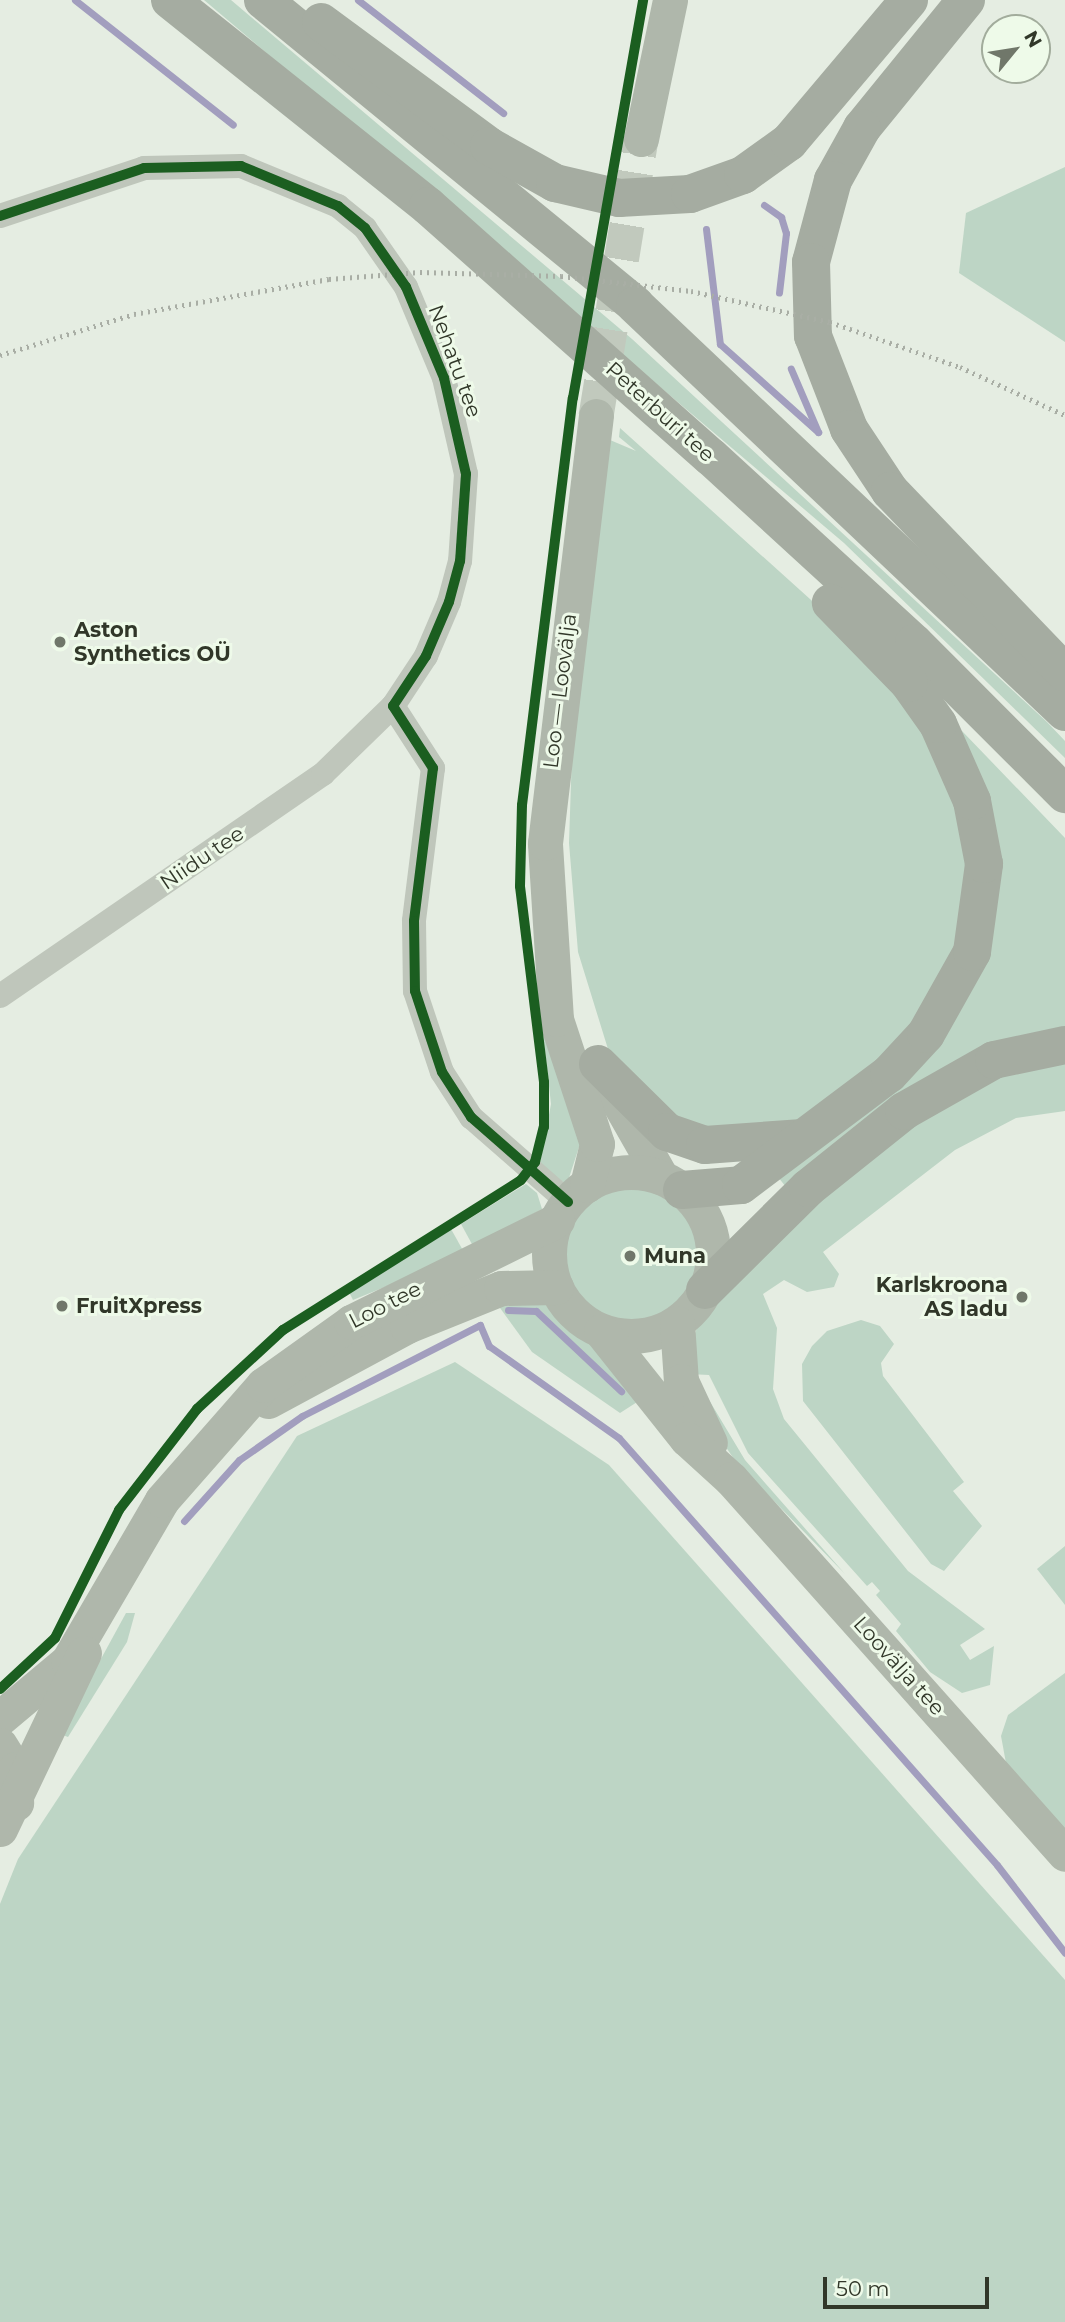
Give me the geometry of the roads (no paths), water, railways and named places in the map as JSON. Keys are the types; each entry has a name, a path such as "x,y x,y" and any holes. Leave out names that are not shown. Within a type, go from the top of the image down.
{"highway":[{"name":"Peterburi tee","path":"170,0 428,206 712,457 914,643 1065,794"},
{"path":"263,0 635,305 1065,712"},
{"path":"283,0 356,42 489,146 555,183 619,198 691,194 743,175 789,142 909,0"},
{"path":"966,0 862,128 833,180 811,261 813,336 849,429 891,491 1065,673"},
{"path":"671,1183 741,1185 889,1074 926,1034 972,952 984,863 972,801 938,724 871,641 742,519 712,457"},
{"path":"705,1290 808,1188 904,1111 994,1060 1065,1045"},
{"path":"598,1065 667,1132 705,1144 805,1138"}],"street":[{"path":"641,139 670,0"},
{"name":"Nehatu tee","path":"0,216 144,168 241,166 338,206 387,255 444,378 466,474 460,561 449,602 426,656 393,706"},
{"name":"Loo — Loovälja","path":"570,1202 597,1144 556,1019 555,967 545,843 549,768 596,416"},
{"path":"393,706 433,768 412,956 425,1033 471,1116 570,1202"},
{"name":"Niidu tee","path":"0,996 323,774 393,706"},
{"name":"Loo — Loovälja","path":"555,967 598,1065 671,1183"},
{"path":"610,1175 671,1183 708,1225 713,1247 705,1290 677,1324 639,1336 601,1331 574,1313 556,1287 550,1265 570,1202 610,1175"},
{"name":"Loo tee","path":"0,1718 68,1661 103,1607 162,1500 262,1385 351,1322 570,1202"},
{"name":"Loo tee","path":"234,1419 407,1326 501,1288 556,1287"},
{"name":"Loovälja tee","path":"677,1324 681,1381 731,1479"},
{"name":"Loovälja tee","path":"601,1331 687,1440 731,1479 1065,1854"},
{"name":"Loo tee","path":"8,1816 103,1607"},
{"name":"Loo tee","path":"0,1745 15,1769 8,1816"}],"waterway":[{"path":"75,0 233,125"},
{"path":"358,0 503,113"},
{"path":"764,205 781,217 786,233 779,293"},
{"path":"706,229 720,344 818,432 791,369"},
{"path":"508,1310 536,1311 621,1391"},
{"path":"184,1521 239,1460 302,1416 480,1325 489,1346 619,1438 997,1865 1065,1953"}],"tunnel":[{"path":"596,416 641,139"}],"railway":[{"path":"0,355 134,314 329,279 420,272 561,276 691,291 830,322 960,367 1065,415"}],"place":[{"name":"Aston Synthetics OÜ","path":"60,642"},
{"name":"Muna","path":"630,1256"},
{"name":"Karlskroona AS ladu","path":"1022,1297"},
{"name":"FruitXpress","path":"62,1306"}]}
